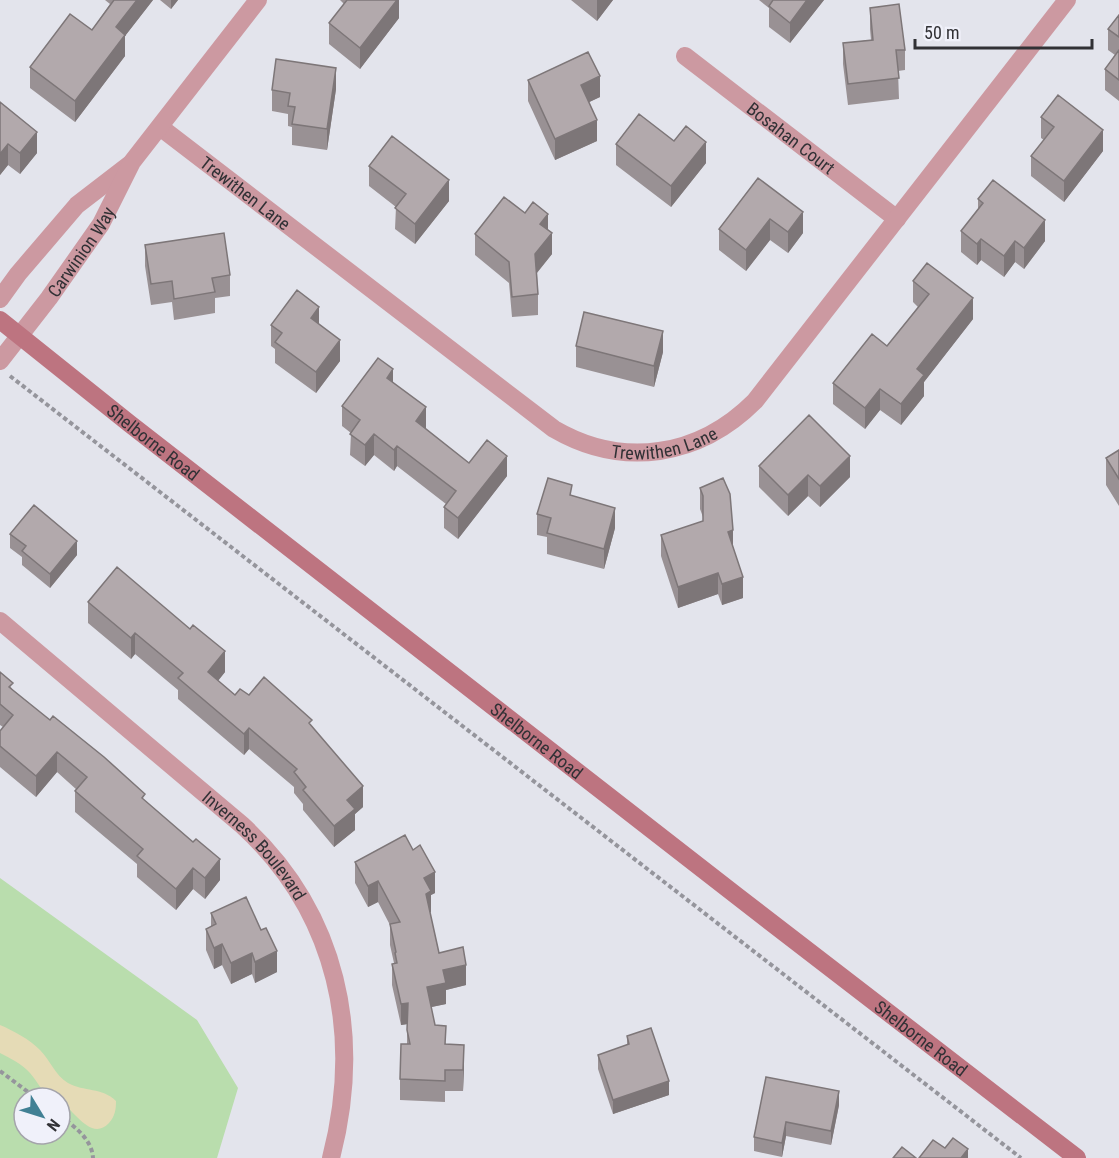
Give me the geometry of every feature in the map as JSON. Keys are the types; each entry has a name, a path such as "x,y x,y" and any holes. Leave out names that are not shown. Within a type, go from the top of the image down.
{"street":[{"name":"Carwinion Way","path":"20,336 101,224 132,162 258,0"},
{"name":"Trewithen Lane","path":"160,127 539,419 569,438 584,444 614,451 652,452 685,446 714,433 743,413 769,384 1066,0"},
{"name":"Bosahan Court","path":"685,56 897,219"},
{"name":"Carwinion Way","path":"0,299 18,274 77,205 132,162"},
{"name":"Shelborne Road","path":"0,320 130,424 1077,1158"},
{"path":"4,368 20,336"},
{"name":"Inverness Boulevard","path":"0,621 250,833 285,874 296,891 310,915 330,962 337,986 345,1038 345,1086 331,1158"}],"path":[{"path":"4,368 1021,1158"},
{"path":"0,1071 20,1086"},
{"path":"72,1126 86,1138 91,1146 93,1158"}],"green space":[{"path":"0,878 197,1020 238,1088 217,1158 0,1158"}],"sand":[{"path":"0,1025 36,1046 68,1083 105,1094 116,1101 113,1118 102,1128 89,1127 72,1112 72,1086 40,1086 27,1070 0,1053"}],"building":[{"path":"114,0 137,0 116,27 125,35 75,101 30,67 70,14 92,30"},
{"path":"347,0 397,0 360,48 329,23"},
{"path":"773,0 807,0 790,23 769,6"},
{"path":"899,4 905,50 896,50 899,78 848,84 843,43 873,40 870,8"},
{"path":"1119,15 1119,37 1108,29"},
{"path":"1119,50 1119,80 1105,69"},
{"path":"588,52 600,76 581,85 597,120 555,139 528,80"},
{"path":"276,59 336,68 327,129 292,124 295,107 288,106 290,93 272,90"},
{"path":"1058,95 1103,130 1064,181 1031,156 1054,127 1041,117"},
{"path":"0,102 37,132 20,153 8,144 0,154"},
{"path":"639,114 674,141 686,126 706,142 671,186 616,144"},
{"path":"392,136 449,180 415,224 395,208 406,194 369,166"},
{"path":"758,178 803,212 788,232 770,219 746,250 719,229"},
{"path":"993,180 1045,220 1024,248 1015,241 1004,256 981,239 977,244 961,231 983,203 978,199"},
{"path":"504,197 525,213 533,202 548,214 540,224 552,233 535,254 538,294 512,297 509,262 475,234"},
{"path":"224,233 230,275 212,278 215,292 174,299 172,281 151,284 145,245"},
{"path":"927,263 973,298 917,369 924,375 901,404 880,389 865,408 833,383 872,334 887,346 929,294 913,281"},
{"path":"297,290 319,307 311,318 340,340 316,372 275,342 282,333 271,325"},
{"path":"584,312 663,331 654,366 576,346"},
{"path":"378,358 393,369 387,378 426,407 416,421 469,463 487,440 507,456 458,518 444,507 456,491 397,446 394,450 374,434 365,445 350,434 360,420 342,406"},
{"path":"809,415 850,456 820,486 808,475 788,495 759,466"},
{"path":"1119,450 1119,479 1106,458"},
{"path":"548,478 572,485 570,495 615,508 604,549 547,533 551,518 537,514"},
{"path":"723,478 730,494 733,530 728,532 743,577 722,584 718,573 678,587 661,535 703,521 703,496 700,488"},
{"path":"34,505 77,541 50,574 22,551 26,546 10,534"},
{"path":"117,567 190,629 193,625 225,651 208,672 235,695 240,689 249,695 264,677 312,720 309,723 363,786 347,800 355,809 334,826 303,790 306,787 294,772 297,769 249,728 244,734 178,678 183,673 135,633 131,638 88,602"},
{"path":"0,672 13,683 9,687 50,720 53,716 104,757 145,794 142,798 193,842 196,839 220,859 205,878 193,868 176,889 137,856 143,849 75,791 87,777 57,752 36,776 0,746 0,731 13,715 0,704"},
{"path":"405,835 413,850 420,845 435,872 424,878 431,891 426,894 439,953 463,947 466,965 443,970 446,983 427,987 435,1025 446,1026 445,1044 464,1045 463,1070 445,1070 445,1081 400,1079 401,1044 410,1044 407,1030 408,1003 401,1004 392,964 397,963 390,924 400,922 378,881 368,886 355,862"},
{"path":"246,897 261,930 266,928 277,951 255,962 252,953 231,963 222,944 214,948 206,929 216,924 211,913"},
{"path":"651,1028 669,1081 613,1100 598,1055 629,1044 627,1036"},
{"path":"766,1077 839,1091 831,1131 786,1122 782,1143 754,1137"},
{"path":"953,1138 968,1149 961,1158 919,1158 933,1140 945,1148"},
{"path":"902,1147 916,1158 893,1158"}]}
